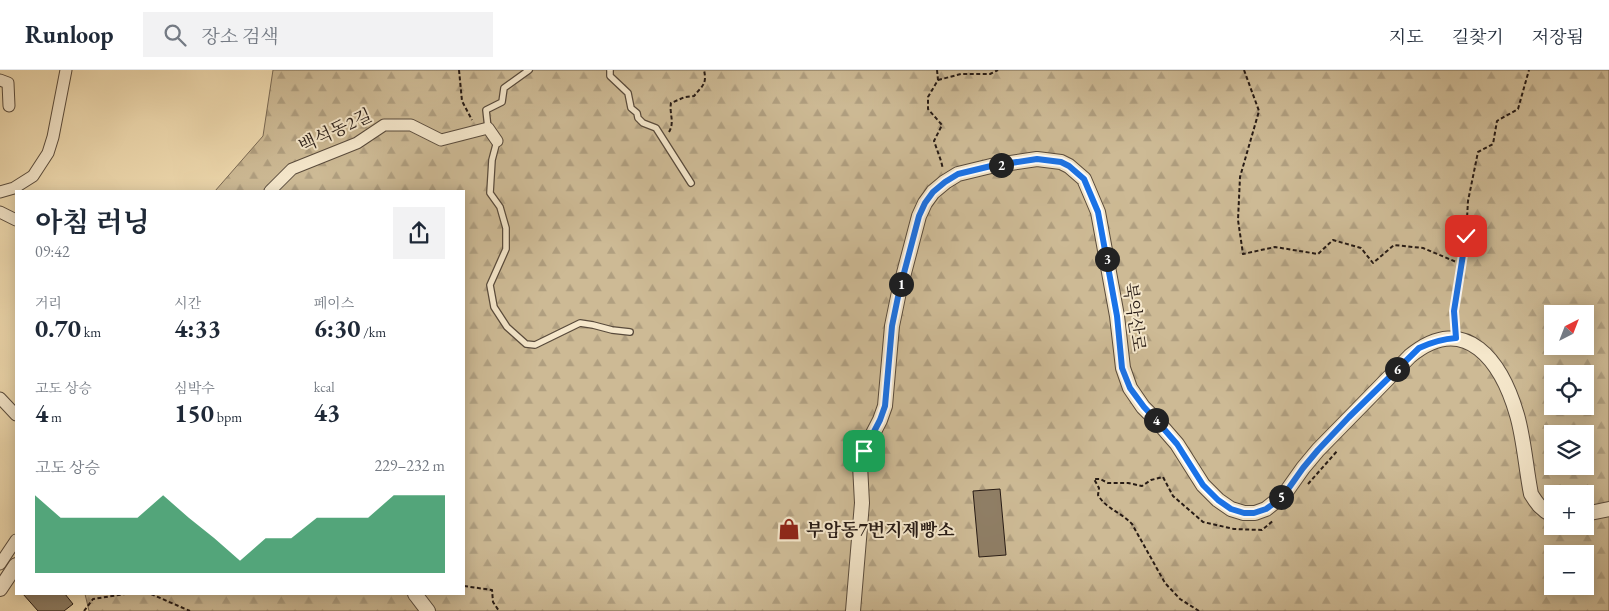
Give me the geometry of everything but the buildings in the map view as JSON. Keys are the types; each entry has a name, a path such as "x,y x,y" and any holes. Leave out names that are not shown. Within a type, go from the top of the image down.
{"street":[{"path":"0,192 14,188 33,176 48,153 66,70"},
{"path":"0,80 8,83 9,106"},
{"name":"백석동2길","path":"271,190 292,169 357,143 384,125 411,125 442,140 483,129"},
{"path":"483,129 497,141"},
{"name":"북악산로","path":"853,611 862,503 860,465 864,451 885,406 892,326 899,292 919,216 925,203 933,192 958,174 975,169 1037,159 1061,162 1069,166 1084,179 1098,212 1117,316 1122,368 1130,388 1177,444 1203,485 1218,500 1231,509 1244,513 1254,513 1266,509 1276,502 1318,450 1410,356 1419,348 1431,342 1456,338"},
{"path":"0,212 15,220"},
{"path":"1456,338 1470,342 1482,350 1496,368 1509,392 1518,416 1531,494 1537,504 1544,510"},
{"path":"0,398 15,413"},
{"path":"1594,512 1609,509"},
{"path":"0,564 15,542"},
{"path":"0,589 15,566"},
{"path":"416,595 428,611"}],"lane":[{"path":"483,129 486,110 502,102 504,88 529,70"},
{"path":"610,70 610,76 628,92 631,108 638,118 643,123 656,128 691,183"},
{"path":"497,141 492,160 490,193 500,207 506,228 506,249 490,285 494,307 506,327 526,344 535,345 580,323 630,332"}],"path":[{"path":"458,70 462,100 483,129"},
{"path":"663,140 672,126 671,103 685,97 694,96 705,83 704,70"},
{"path":"937,70 938,80 928,97 928,109 942,125 934,141 942,161 945,182"},
{"path":"938,80 961,74 990,74 998,70"},
{"path":"1244,70 1258,112 1240,177 1238,220 1244,254 1276,247 1318,254 1333,240 1361,248 1374,263 1394,245 1423,248 1462,264"},
{"path":"1456,338 1454,311 1466,236 1468,201 1478,152 1493,144 1497,121 1518,109 1529,70"},
{"path":"1308,485 1342,445"},
{"path":"1199,611 1180,599 1165,583 1132,524 1124,516 1103,504 1098,495 1099,488 1094,479 1100,479 1108,483 1128,482 1142,486 1151,480 1163,477 1174,496 1203,522 1234,529 1262,530 1279,516"},
{"path":"465,586 492,590 493,602 499,611"},
{"path":"84,611 93,599 119,595"},
{"path":"153,595 190,611"}],"green space":[{"path":"273,70 1609,70 1609,611 89,611 85,595 465,595 465,190 216,190 263,136"}],"place":[{"name":"부암동7번지제빵소","path":"789,529"}],"route":[{"path":"864,451 885,406 892,326 919,216 933,192 958,174 975,169 1037,159 1061,162 1069,166 1084,179 1098,212 1117,316 1122,368 1130,388 1177,444 1203,485 1218,500 1231,509 1244,513 1254,513 1266,509 1276,502 1318,450 1419,348 1431,342 1456,338 1454,311 1466,236"}]}
